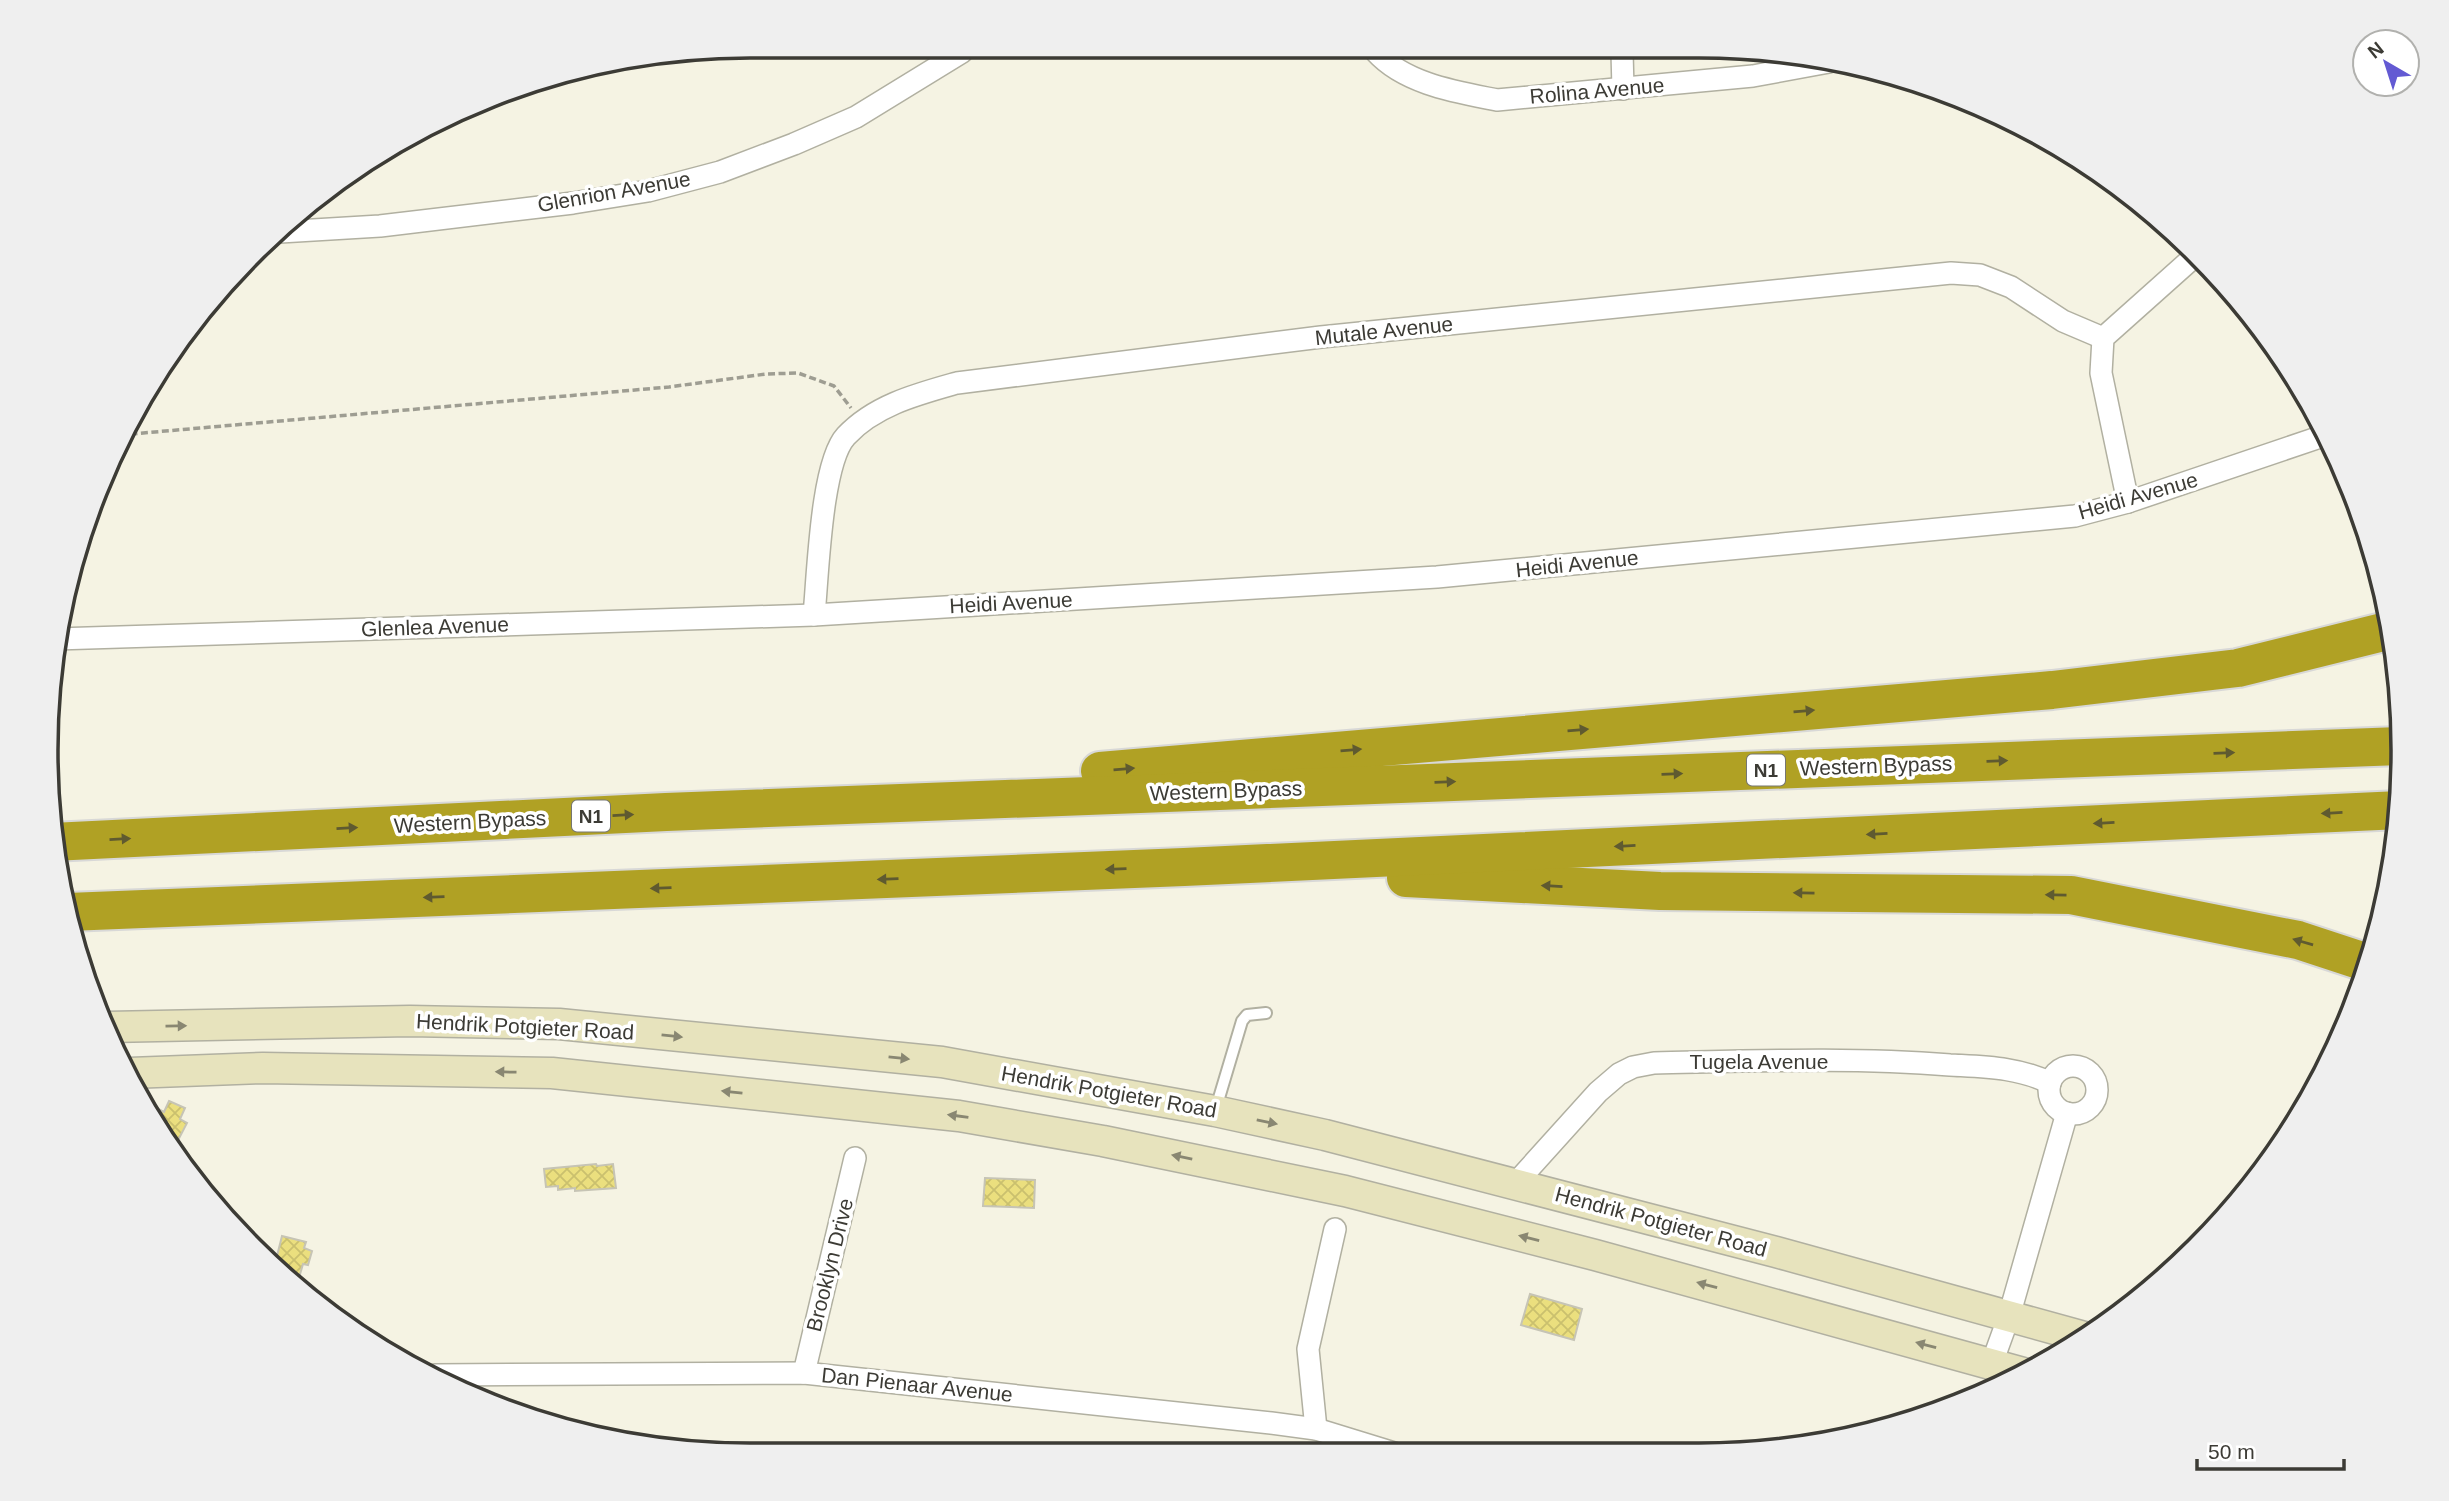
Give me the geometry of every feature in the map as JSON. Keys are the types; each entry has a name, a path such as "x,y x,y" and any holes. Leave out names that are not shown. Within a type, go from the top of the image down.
{"highway":[{"path":"666,813 1065,774 2155,679 2238,668 2381,633"},
{"name":"Western Bypass","path":"64,841 666,813 2391,746"},
{"path":"77,912 1184,867 2388,811"},
{"path":"1184,867 1660,891 2071,895 2298,940 2358,960"}],"main road":[{"name":"Hendrik Potgieter Road","path":"115,1027 410,1021 559,1024 942,1062 1215,1111 1325,1135 1776,1252 2072,1334"},
{"path":"138,1073 263,1068 552,1073 959,1116 1103,1141 1345,1191 1595,1255 2011,1369"}],"street":[{"name":"Glenrion Avenue","path":"292,232 347,230 573,203 648,191 720,172 856,117 952,58"},
{"name":"Rolina Avenue","path":"1384,58 1396,68 1418,79 1458,92 1497,100 1753,76 1805,66"},
{"path":"1622,58 1623,89"},
{"path":"2128,502 2101,373 2103,338 2189,262"},
{"name":"Mutale Avenue","path":"814,615 827,493 834,460 845,437 873,414 915,395 957,383 1321,337 1951,272 1980,275 2011,287 2063,321 2103,338"},
{"name":"Heidi Avenue","path":"814,615 1437,577 2075,516 2128,502 2317,438"},
{"name":"Glenlea Avenue","path":"67,639 814,615"},
{"name":"Tugela Avenue","path":"1515,1184 1598,1093 1619,1074 1633,1067 1654,1063 1909,1061 2004,1068 2050,1083"},
{"path":"2080,1066 2094,1077 2097,1086 2092,1104 2086,1111 2067,1113 2052,1102 2050,1083 2054,1074 2062,1068 2080,1066"},
{"path":"1992,1363 2009,1316 2067,1113"},
{"name":"Brooklyn Drive","path":"804,1373 855,1158"},
{"path":"1316,1429 1308,1349 1335,1229"},
{"name":"Dan Pienaar Avenue","path":"450,1375 804,1373 1316,1429 1363,1443"}],"lane":[{"path":"1215,1111 1242,1021 1247,1015 1266,1013"}],"path":[{"path":"135,434 669,387 766,374 798,373 834,386 862,423"}],"shaded area":[{"path":"1326,1424 1378,1443 1322,1443"}],"building":[{"path":"169,1101 185,1108 180,1119 187,1123 178,1140 158,1109 164,1112"},
{"path":"613,1164 616,1188 575,1191 575,1188 558,1190 558,1186 546,1187 544,1169"},
{"path":"985,1178 1035,1180 1034,1208 983,1206"},
{"path":"282,1236 306,1242 304,1248 312,1251 308,1265 303,1264 300,1276 277,1255"},
{"path":"1530,1294 1582,1309 1574,1340 1521,1325"}]}
